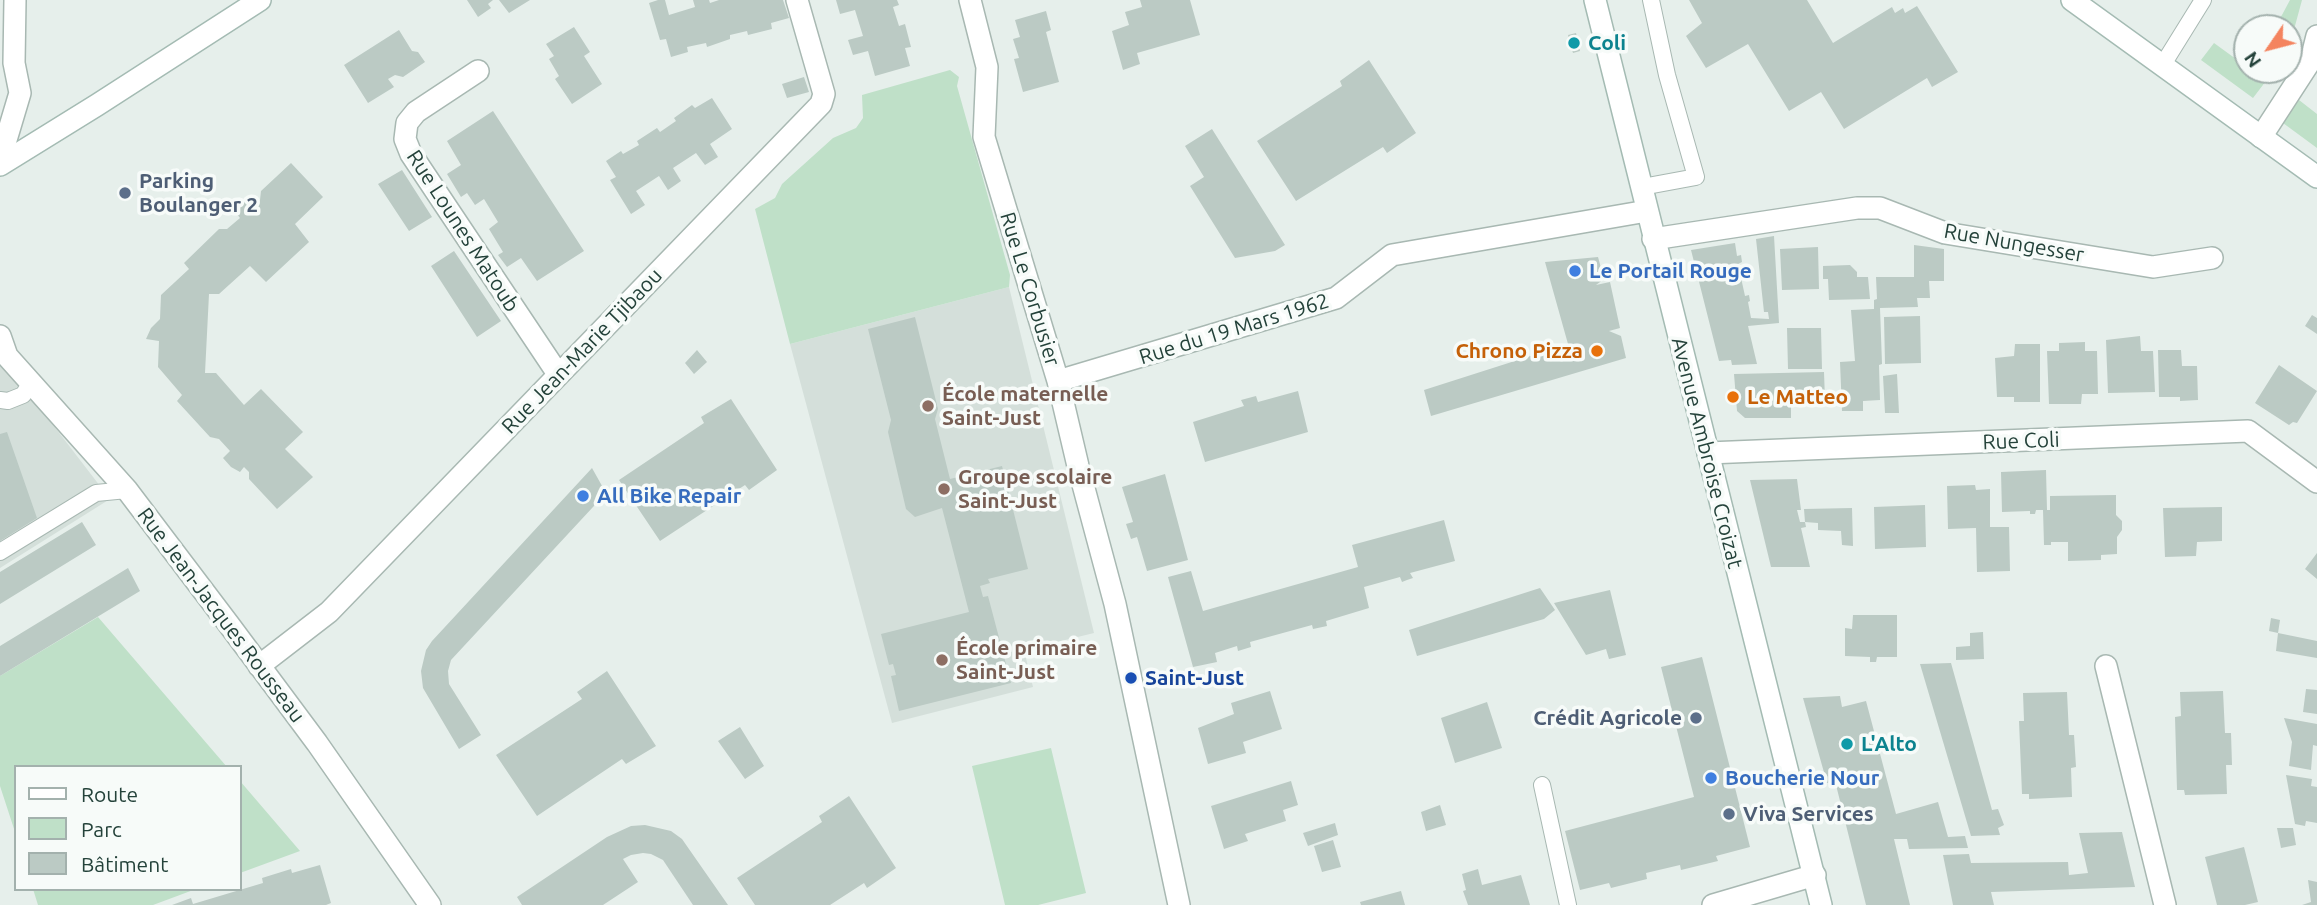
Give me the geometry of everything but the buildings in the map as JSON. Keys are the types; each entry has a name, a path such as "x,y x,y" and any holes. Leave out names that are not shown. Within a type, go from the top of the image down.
{"street":[{"path":"0,163 20,93 14,63 15,0"},
{"path":"0,163 97,105 260,0"},
{"name":"Rue Jean-Marie Tjibaou","path":"259,666 329,612 821,104 824,94 797,0"},
{"name":"Rue Le Corbusier","path":"970,0 987,66 984,137 1058,381 1115,604 1179,905"},
{"name":"Avenue Ambroise Croizat","path":"1595,0 1821,905"},
{"path":"2071,0 2317,177"},
{"path":"2262,137 2311,60 2317,36"},
{"name":"Rue Lounes Matoub","path":"478,71 416,112 407,123 405,139 411,154 558,374"},
{"name":"Rue Nungesser","path":"1653,239 1857,208 1880,208 1945,233 2153,267 2212,258"},
{"name":"Rue du 19 Mars 1962","path":"1058,381 1336,298 1392,256 1647,211"},
{"name":"Rue Jean-Jacques Rousseau","path":"0,336 7,356 127,490 317,743 430,905"},
{"name":"Rue Coli","path":"1708,453 2248,432 2317,482"},
{"path":"2106,666 2165,905"},
{"path":"1713,905 1815,875"}],"lane":[{"path":"1642,187 1696,177 1667,75 1651,0"},
{"path":"2162,66 2203,0"},
{"path":"0,400 8,401 23,396 31,383"},
{"path":"0,552 96,493 127,490"},
{"path":"1542,785 1568,905"}],"shaded area":[{"name":"Groupe scolaire Saint-Just","path":"1009,287 1094,633 1024,650 1033,687 892,723 790,344"},
{"path":"0,356 110,499 0,568"}],"green space":[{"path":"2290,0 2302,0 2298,14 2282,14"},
{"path":"2214,43 2233,57 2233,83 2201,60"},
{"path":"950,70 959,77 957,86 1010,275 1009,287 790,344 755,209 775,198 782,184 833,138 856,128 863,118 862,95"},
{"path":"2234,84 2264,84 2253,98"},
{"path":"2299,100 2317,114 2317,148 2283,123"},
{"path":"98,617 225,765 14,765 14,829 0,786 0,676"},
{"path":"1051,748 1086,893 1038,905 1005,905 972,766"},
{"path":"242,783 300,851 242,872"},
{"path":"34,891 191,891 153,905 38,905"}],"place":[{"name":"Coli","path":"1574,43"},
{"name":"Parking Boulanger 2","path":"125,193"},
{"name":"Le Portail Rouge","path":"1575,271"},
{"name":"Chrono Pizza","path":"1597,351"},
{"name":"Le Matteo","path":"1733,397"},
{"name":"École maternelle Saint-Just","path":"928,406"},
{"name":"Groupe scolaire Saint-Just","path":"944,489"},
{"name":"All Bike Repair","path":"583,496"},
{"name":"École primaire Saint-Just","path":"942,660"},
{"name":"Saint-Just","path":"1131,678"},
{"name":"Crédit Agricole","path":"1696,718"},
{"name":"L'Alto","path":"1847,744"},
{"name":"Boucherie Nour","path":"1711,778"},
{"name":"Viva Services","path":"1729,814"}]}
